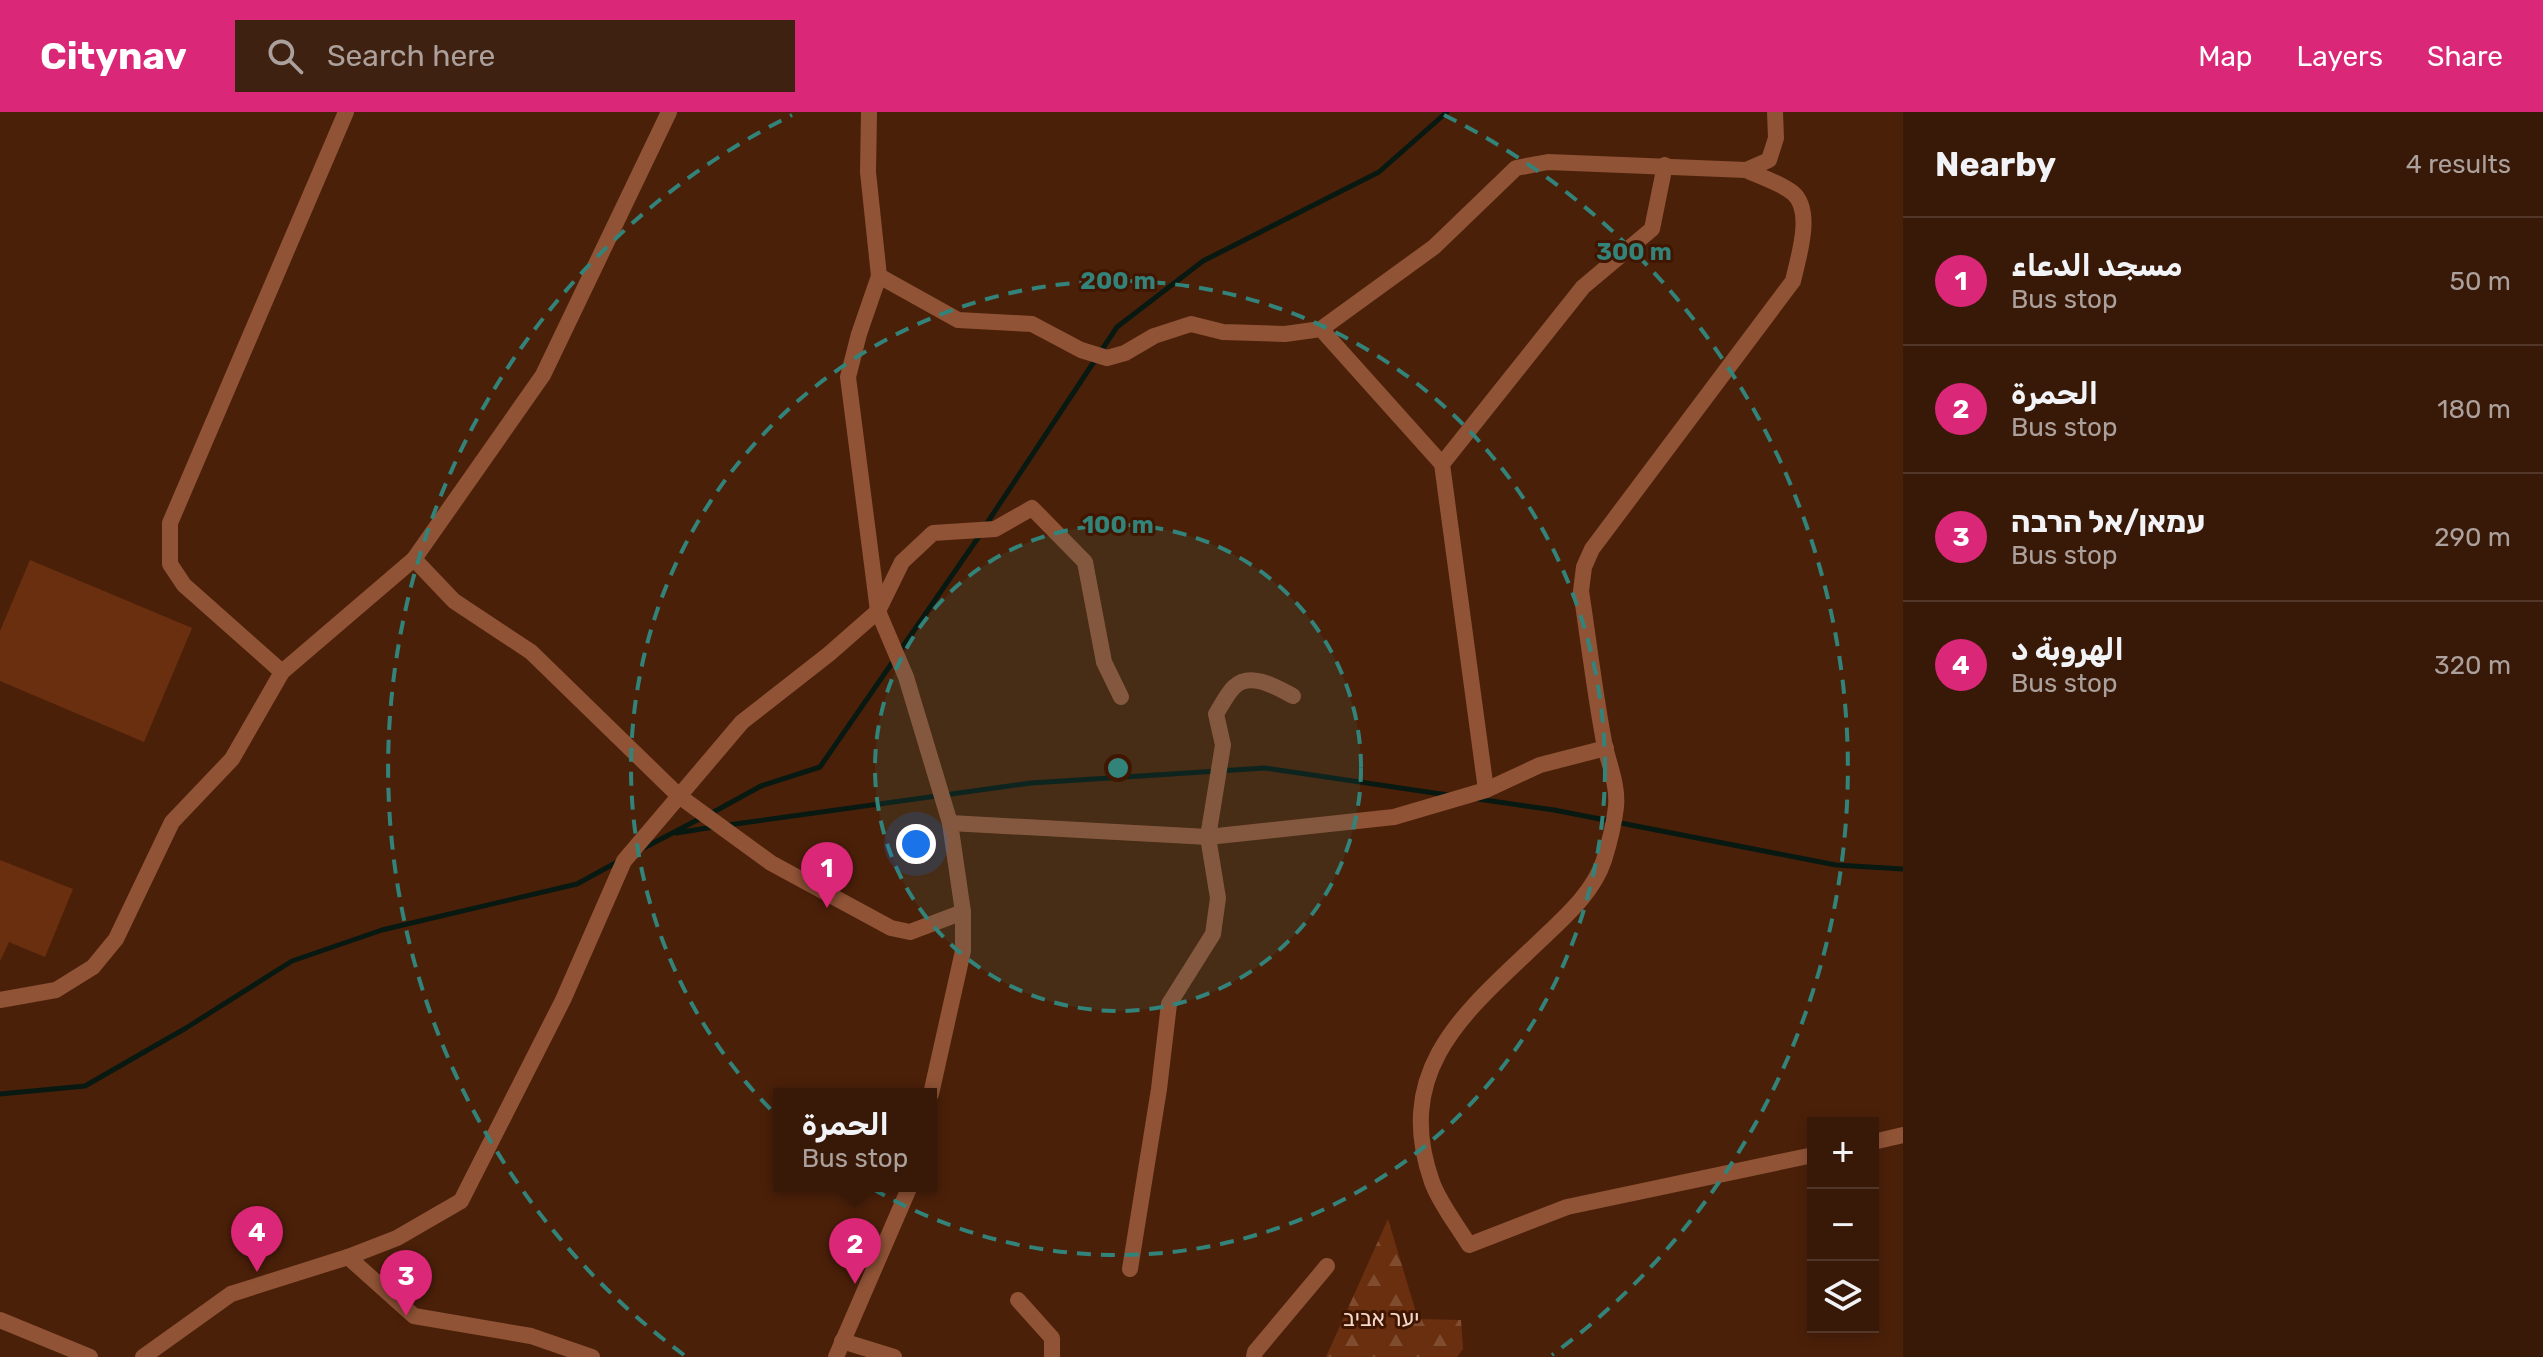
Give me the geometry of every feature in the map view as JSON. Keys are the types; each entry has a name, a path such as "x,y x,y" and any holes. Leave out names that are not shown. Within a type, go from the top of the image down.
{"street":[{"path":"282,672 184,585 170,564 170,523 346,112"},
{"path":"0,1000 56,990 93,967 116,939 172,822 232,759 282,672 414,559 543,375 669,112"},
{"path":"869,112 868,172 879,276 848,377 878,611 906,677 950,823 963,912 963,951 932,1088"},
{"path":"1746,170 1769,160 1776,138 1775,112"},
{"path":"879,276 958,320 1032,324 1081,350 1107,358 1125,353 1154,336 1191,324 1223,332 1270,334 1321,329 1434,247 1516,168 1548,162 1746,170 1795,195 1803,212 1803,237 1793,281 1601,536 1588,558 1581,591 1606,748 1615,782 1616,806 1603,863 1571,911 1468,1010 1444,1042 1430,1071 1422,1106 1422,1146 1433,1185 1469,1245 1567,1207 1807,1156"},
{"path":"1442,464 1583,287 1652,229 1665,165"},
{"path":"1321,329 1442,464 1486,790"},
{"path":"143,1357 231,1294 397,1238 461,1201 563,1000 624,861 742,722 878,611 902,562 933,533 995,529 1032,508 1085,562 1104,662 1121,697"},
{"path":"414,559 454,601 531,652 679,796 771,863 891,928 910,932 963,912"},
{"path":"1130,1269 1159,1089 1169,1004 1213,934 1218,898 1208,837 1223,745 1216,714 1235,686 1250,681 1267,682 1293,696"},
{"path":"950,823 1208,837 1394,817 1486,790 1540,765 1606,748"},
{"path":"1879,1141 1903,1135"},
{"path":"894,1357 839,1349 907,1192"},
{"path":"348,1257 414,1316 531,1336 592,1357"},
{"path":"1254,1357 1327,1266"},
{"path":"1018,1300 1052,1338 1052,1357"},
{"path":"0,1320 90,1357"}],"green space":[{"path":"30,560 192,628 144,742 0,681 0,631"},
{"path":"0,860 73,889 45,957 9,942 0,961"},
{"name":"יער אביב","path":"1388,1219 1418,1319 1461,1320 1463,1349 1457,1357 1326,1357"}],"waterway":[{"path":"985,526 1117,327 1203,261 1379,172 1447,112"},
{"path":"899,652 980,535"},
{"path":"710,814 761,786 820,767 894,660"},
{"path":"728,825 1031,783 1265,768 1448,795"},
{"path":"1478,799 1554,810 1836,865 1903,869"},
{"path":"642,849 701,818"},
{"path":"676,833 714,827"},
{"path":"0,1094 85,1086 186,1028 292,961 382,930 577,884 619,861"}],"place":[{"name":"مسجد الدعاء","path":"827,908"},
{"name":"الهروبة د","path":"257,1272"},
{"name":"الحمرة","path":"855,1284"},
{"name":"עמאן/אל הרבה","path":"406,1316"}]}
